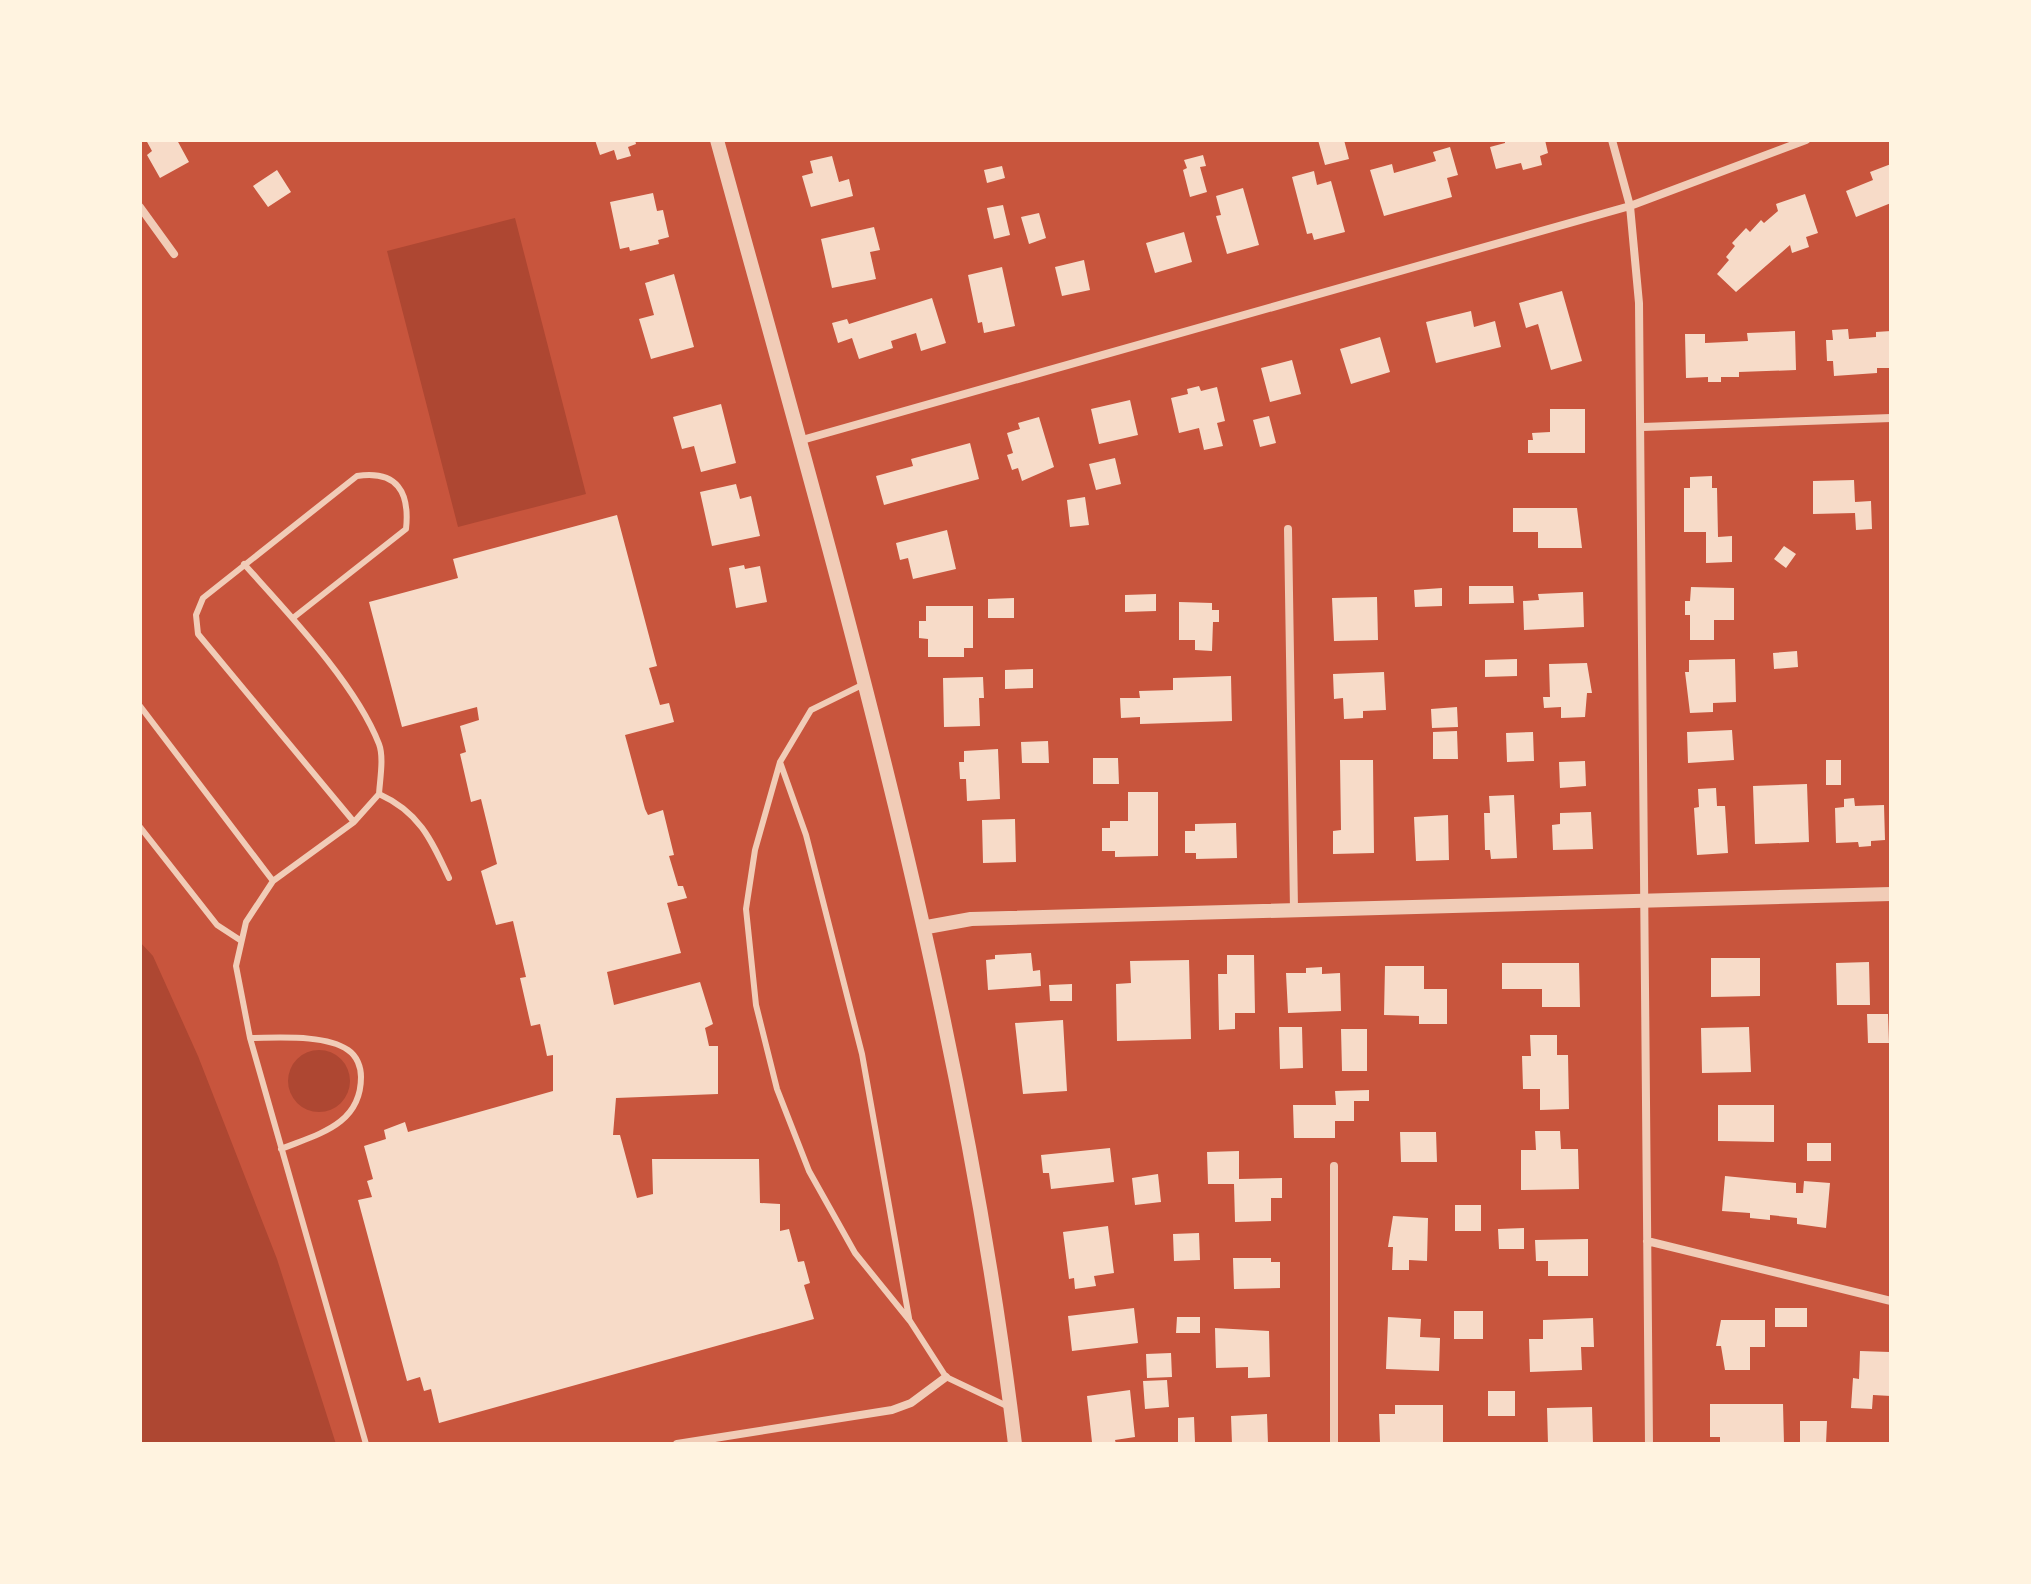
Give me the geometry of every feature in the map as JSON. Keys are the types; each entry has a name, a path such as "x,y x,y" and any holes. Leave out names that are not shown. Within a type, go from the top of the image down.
{"street":[{"path":"717,140 802,440 927,927 982,1210 1015,1444"},
{"path":"1612,140 1630,206 1639,303 1643,427 1649,1444"},
{"path":"802,440 1630,206 1806,140"},
{"path":"140,207 174,254"},
{"path":"1643,427 1891,418"},
{"path":"1288,529 1294,909"},
{"path":"927,927 971,919 1891,894"},
{"path":"1334,1166 1334,1444"},
{"path":"1647,1241 1891,1301"},
{"path":"677,1444 892,1410 911,1403 946,1377"}],"lane":[{"path":"293,618 406,529 408,505 396,483 376,473 357,476 203,598 196,615 198,634 354,822"},
{"path":"244,564 293,618 360,706 381,747 379,794 354,822 273,881 246,922 236,966 250,1038 366,1444"},
{"path":"864,684 811,710 780,762 755,850 746,909 756,1005 777,1089 809,1171 855,1253 910,1321 946,1377 1011,1408"},
{"path":"140,706 273,881"},
{"path":"780,762 806,835 862,1054 910,1321"},
{"path":"379,794 406,806 434,844 449,878"},
{"path":"140,827 217,925 240,940"},
{"path":"250,1038 310,1038 348,1050 361,1066 361,1097 338,1126 281,1149"}],"shaded area":[{"path":"515,218 586,494 458,527 387,251"},
{"path":"140,942 153,956 198,1056 277,1259 336,1444 140,1444"},
{"path":"313,1050 325,1050 341,1059 348,1069 348,1093 341,1103 325,1112 313,1112 293,1098 288,1087 288,1075 302,1055"}],"building":[{"path":"146,140 177,140 189,162 160,178 147,155 152,151"},
{"path":"595,140 635,140 636,144 628,147 631,156 617,160 614,150 600,155"},
{"path":"1318,140 1344,140 1349,159 1325,165"},
{"path":"1505,140 1545,140 1548,153 1540,156 1542,165 1523,170 1521,163 1496,169 1490,147 1505,143"},
{"path":"1450,147 1458,175 1447,178 1452,197 1384,216 1370,170 1392,164 1394,173 1436,161 1433,152"},
{"path":"1203,155 1206,166 1200,167 1207,192 1190,197 1183,170 1187,168 1184,160"},
{"path":"832,156 839,182 849,179 853,196 811,207 802,176 813,173 810,161"},
{"path":"1891,164 1891,203 1856,217 1846,191 1873,180 1870,172"},
{"path":"1002,166 1005,178 987,183 984,170"},
{"path":"277,170 291,192 268,207 253,186"},
{"path":"1314,171 1317,185 1331,181 1345,232 1314,240 1312,233 1307,234 1292,177"},
{"path":"1243,188 1259,245 1227,254 1216,216 1221,215 1216,196"},
{"path":"653,193 657,211 663,210 669,237 658,240 659,244 630,251 629,247 620,249 610,202"},
{"path":"1805,194 1818,233 1806,237 1809,247 1792,253 1790,245 1736,292 1717,274 1729,260 1726,257 1735,246 1732,243 1746,228 1750,232 1761,220 1764,223 1778,211 1776,204"},
{"path":"1003,205 1010,235 994,239 987,208"},
{"path":"1039,213 1046,238 1029,244 1021,217"},
{"path":"874,227 880,250 870,252 876,279 832,288 821,239"},
{"path":"1184,232 1192,262 1155,273 1146,243"},
{"path":"1084,260 1090,290 1062,296 1055,267"},
{"path":"1002,267 1015,326 984,333 982,322 978,323 968,275"},
{"path":"674,274 694,347 651,359 639,319 654,315 645,283"},
{"path":"1562,291 1582,361 1551,370 1538,324 1526,328 1519,303"},
{"path":"932,298 946,343 921,351 916,333 891,341 893,348 859,359 852,338 838,343 832,323 847,319 849,324"},
{"path":"1471,311 1474,327 1495,321 1501,347 1436,363 1426,322"},
{"path":"1848,329 1849,339 1876,337 1876,332 1891,331 1891,368 1877,368 1877,373 1834,376 1833,361 1827,361 1826,340 1833,340 1832,330"},
{"path":"1795,331 1796,370 1739,372 1739,377 1721,377 1721,382 1708,382 1708,377 1686,378 1685,334 1705,334 1705,343 1748,341 1747,333"},
{"path":"1380,337 1390,372 1351,384 1340,349"},
{"path":"1292,360 1301,394 1270,402 1261,368"},
{"path":"1199,386 1201,391 1217,387 1225,421 1217,423 1223,446 1204,450 1199,428 1179,433 1171,398 1188,394 1187,389"},
{"path":"1130,400 1138,435 1099,444 1091,409"},
{"path":"721,404 736,463 701,472 694,446 682,449 673,417"},
{"path":"1550,409 1585,409 1585,453 1528,453 1528,440 1533,440 1532,433 1550,432"},
{"path":"1269,416 1276,443 1260,447 1253,420"},
{"path":"1039,417 1054,467 1022,481 1018,468 1012,470 1007,455 1013,453 1007,433 1020,429 1018,423"},
{"path":"970,443 979,479 884,505 876,476 913,466 911,459"},
{"path":"1115,458 1121,484 1096,490 1089,464"},
{"path":"1712,476 1712,488 1717,488 1718,537 1732,536 1732,562 1706,563 1706,532 1684,532 1684,488 1690,488 1690,477"},
{"path":"1854,480 1855,502 1871,501 1872,529 1856,530 1855,513 1813,514 1813,481"},
{"path":"736,484 740,499 751,496 760,536 712,546 700,492"},
{"path":"1085,497 1089,525 1070,527 1067,500"},
{"path":"1513,508 1577,508 1582,548 1538,548 1538,532 1513,532"},
{"path":"617,515 657,666 649,668 660,705 669,703 674,722 625,735 648,815 663,810 674,855 669,856 678,886 683,886 687,898 667,903 681,953 607,972 614,1005 700,982 713,1024 705,1028 709,1046 718,1046 718,1094 616,1098 613,1135 620,1135 637,1198 653,1194 652,1159 759,1159 760,1203 780,1204 780,1231 789,1229 798,1262 804,1261 810,1283 804,1285 814,1319 439,1423 431,1389 424,1391 420,1377 407,1381 358,1200 372,1197 367,1181 373,1179 364,1146 386,1139 384,1130 405,1122 408,1132 553,1091 553,1055 547,1056 540,1024 531,1026 520,978 526,977 513,921 496,925 481,871 497,864 481,799 471,802 460,754 466,752 460,726 479,720 477,707 402,727 369,602 458,578 453,559"},
{"path":"947,530 956,569 913,579 908,558 900,560 896,543"},
{"path":"1784,546 1796,554 1786,568 1774,559"},
{"path":"744,565 745,569 760,566 767,602 736,608 729,568"},
{"path":"1469,586 1513,586 1514,603 1469,604"},
{"path":"1691,587 1734,588 1734,620 1714,620 1714,640 1690,640 1690,615 1685,615 1685,601 1690,601"},
{"path":"1442,588 1442,606 1415,607 1414,590"},
{"path":"1583,592 1584,627 1524,630 1523,601 1539,600 1538,594"},
{"path":"1156,594 1156,611 1125,612 1125,595"},
{"path":"1377,597 1378,640 1334,641 1332,598"},
{"path":"1014,598 1014,618 988,618 988,599"},
{"path":"1179,602 1212,603 1212,610 1219,610 1219,622 1213,622 1212,651 1195,650 1195,640 1179,640"},
{"path":"926,606 973,606 973,648 964,648 964,657 928,657 928,639 919,638 919,621 926,621"},
{"path":"1797,651 1798,667 1774,669 1773,653"},
{"path":"1517,659 1517,676 1485,677 1485,660"},
{"path":"1735,659 1736,702 1713,703 1713,712 1690,713 1685,672 1689,672 1689,660"},
{"path":"1587,663 1592,693 1587,693 1585,717 1561,718 1561,707 1544,708 1543,697 1550,697 1549,664"},
{"path":"1033,669 1033,688 1005,689 1005,670"},
{"path":"1384,672 1386,710 1363,711 1363,718 1344,719 1343,698 1334,699 1333,674"},
{"path":"1231,676 1232,721 1140,724 1140,717 1121,718 1120,698 1140,698 1139,691 1173,690 1173,678"},
{"path":"983,677 984,698 979,698 980,726 944,727 943,678"},
{"path":"1457,707 1458,727 1432,728 1431,709"},
{"path":"1732,730 1734,760 1688,763 1687,732"},
{"path":"1457,731 1458,759 1433,759 1433,732"},
{"path":"1533,732 1534,761 1507,762 1506,733"},
{"path":"1048,741 1049,763 1022,763 1021,742"},
{"path":"998,749 1000,799 967,801 966,779 960,779 959,762 964,762 964,751"},
{"path":"1093,758 1118,758 1119,784 1093,784"},
{"path":"1340,760 1373,760 1374,853 1333,854 1333,831 1341,830"},
{"path":"1826,760 1841,760 1841,785 1826,785"},
{"path":"1585,761 1586,786 1560,788 1559,762"},
{"path":"1807,784 1809,842 1755,844 1753,786"},
{"path":"1716,788 1717,806 1725,806 1728,853 1697,855 1694,808 1699,807 1698,789"},
{"path":"1128,792 1158,792 1158,856 1115,857 1115,851 1102,851 1102,828 1110,828 1110,821 1128,821"},
{"path":"1514,795 1517,858 1491,859 1490,850 1485,850 1484,813 1490,813 1489,796"},
{"path":"1854,798 1855,806 1884,805 1885,840 1871,841 1871,846 1859,847 1858,842 1836,843 1835,808 1844,807 1844,799"},
{"path":"1591,812 1593,849 1553,850 1552,825 1560,824 1560,813"},
{"path":"1448,815 1449,860 1416,861 1414,817"},
{"path":"1015,819 1016,862 983,863 982,820"},
{"path":"1236,823 1237,858 1196,859 1196,853 1185,853 1185,831 1195,831 1195,824"},
{"path":"1031,953 1033,971 1040,970 1041,986 988,990 986,960 995,959 995,955"},
{"path":"1227,955 1254,955 1255,1013 1235,1013 1235,1029 1219,1030 1218,974 1227,974"},
{"path":"1711,958 1760,958 1760,996 1711,997"},
{"path":"1189,960 1191,1039 1117,1041 1116,984 1131,983 1130,961"},
{"path":"1869,962 1870,1005 1837,1005 1836,963"},
{"path":"1502,963 1579,963 1580,1007 1542,1007 1542,989 1502,989"},
{"path":"1385,966 1424,966 1424,989 1447,989 1447,1024 1419,1024 1419,1016 1384,1015"},
{"path":"1322,967 1322,974 1340,973 1341,1011 1288,1013 1286,973 1306,973 1306,968"},
{"path":"1072,984 1072,1001 1050,1001 1049,985"},
{"path":"1867,1014 1888,1014 1889,1043 1868,1043"},
{"path":"1063,1020 1067,1091 1023,1094 1015,1023"},
{"path":"1279,1027 1302,1027 1303,1068 1280,1069"},
{"path":"1749,1027 1751,1072 1702,1073 1701,1028"},
{"path":"1341,1029 1367,1029 1367,1071 1342,1071"},
{"path":"1530,1035 1557,1035 1557,1055 1568,1055 1569,1109 1540,1110 1540,1089 1523,1089 1522,1056 1531,1056"},
{"path":"1369,1090 1369,1101 1354,1101 1354,1121 1335,1121 1335,1138 1294,1138 1293,1105 1336,1105 1335,1091"},
{"path":"1718,1105 1774,1105 1774,1142 1718,1141"},
{"path":"1535,1131 1560,1131 1561,1149 1578,1149 1579,1189 1521,1190 1521,1150 1536,1150"},
{"path":"1400,1132 1436,1132 1437,1162 1401,1162"},
{"path":"1807,1143 1831,1143 1831,1161 1807,1161"},
{"path":"1110,1148 1114,1182 1051,1189 1049,1173 1043,1173 1041,1155"},
{"path":"1239,1151 1239,1179 1282,1178 1282,1198 1271,1198 1271,1221 1235,1222 1234,1184 1208,1184 1207,1152"},
{"path":"1158,1174 1161,1202 1135,1205 1132,1178"},
{"path":"1725,1176 1796,1183 1796,1193 1803,1193 1804,1181 1830,1183 1826,1228 1797,1224 1797,1218 1770,1215 1770,1220 1750,1218 1750,1213 1722,1211"},
{"path":"1455,1205 1481,1205 1481,1231 1455,1231"},
{"path":"1393,1216 1428,1218 1427,1261 1409,1260 1409,1270 1392,1270 1393,1247 1388,1247"},
{"path":"1108,1226 1114,1273 1094,1276 1096,1286 1075,1289 1074,1278 1069,1279 1063,1232"},
{"path":"1524,1228 1524,1249 1499,1249 1498,1229"},
{"path":"1199,1233 1200,1260 1174,1261 1173,1234"},
{"path":"1588,1239 1588,1276 1548,1276 1548,1261 1536,1261 1535,1240"},
{"path":"1233,1258 1271,1258 1271,1262 1280,1262 1280,1288 1234,1289"},
{"path":"1134,1308 1138,1343 1072,1351 1068,1316"},
{"path":"1775,1308 1807,1308 1807,1327 1775,1327"},
{"path":"1454,1311 1483,1311 1483,1339 1454,1339"},
{"path":"1177,1317 1200,1317 1200,1333 1176,1333"},
{"path":"1388,1317 1421,1319 1420,1337 1440,1338 1439,1371 1386,1369"},
{"path":"1593,1318 1594,1347 1581,1347 1582,1370 1530,1372 1529,1339 1543,1339 1543,1320"},
{"path":"1721,1320 1765,1320 1765,1347 1750,1347 1750,1370 1725,1370 1721,1346 1716,1346"},
{"path":"1215,1328 1269,1331 1270,1377 1248,1378 1248,1367 1216,1368"},
{"path":"1860,1351 1890,1352 1891,1396 1873,1395 1872,1409 1851,1408 1853,1378 1859,1379"},
{"path":"1171,1353 1172,1377 1147,1378 1146,1354"},
{"path":"1167,1380 1169,1407 1145,1409 1143,1381"},
{"path":"1130,1390 1135,1437 1115,1440 1116,1444 1092,1442 1087,1396"},
{"path":"1488,1391 1515,1391 1515,1416 1488,1416"},
{"path":"1710,1404 1783,1404 1784,1444 1720,1444 1720,1437 1710,1437"},
{"path":"1395,1405 1443,1405 1443,1444 1380,1442 1379,1414 1395,1414"},
{"path":"1592,1407 1593,1444 1548,1444 1547,1408"},
{"path":"1267,1414 1268,1444 1232,1444 1231,1416"},
{"path":"1194,1417 1195,1442 1178,1442 1178,1418"},
{"path":"1800,1421 1827,1421 1826,1444 1800,1444"}]}
